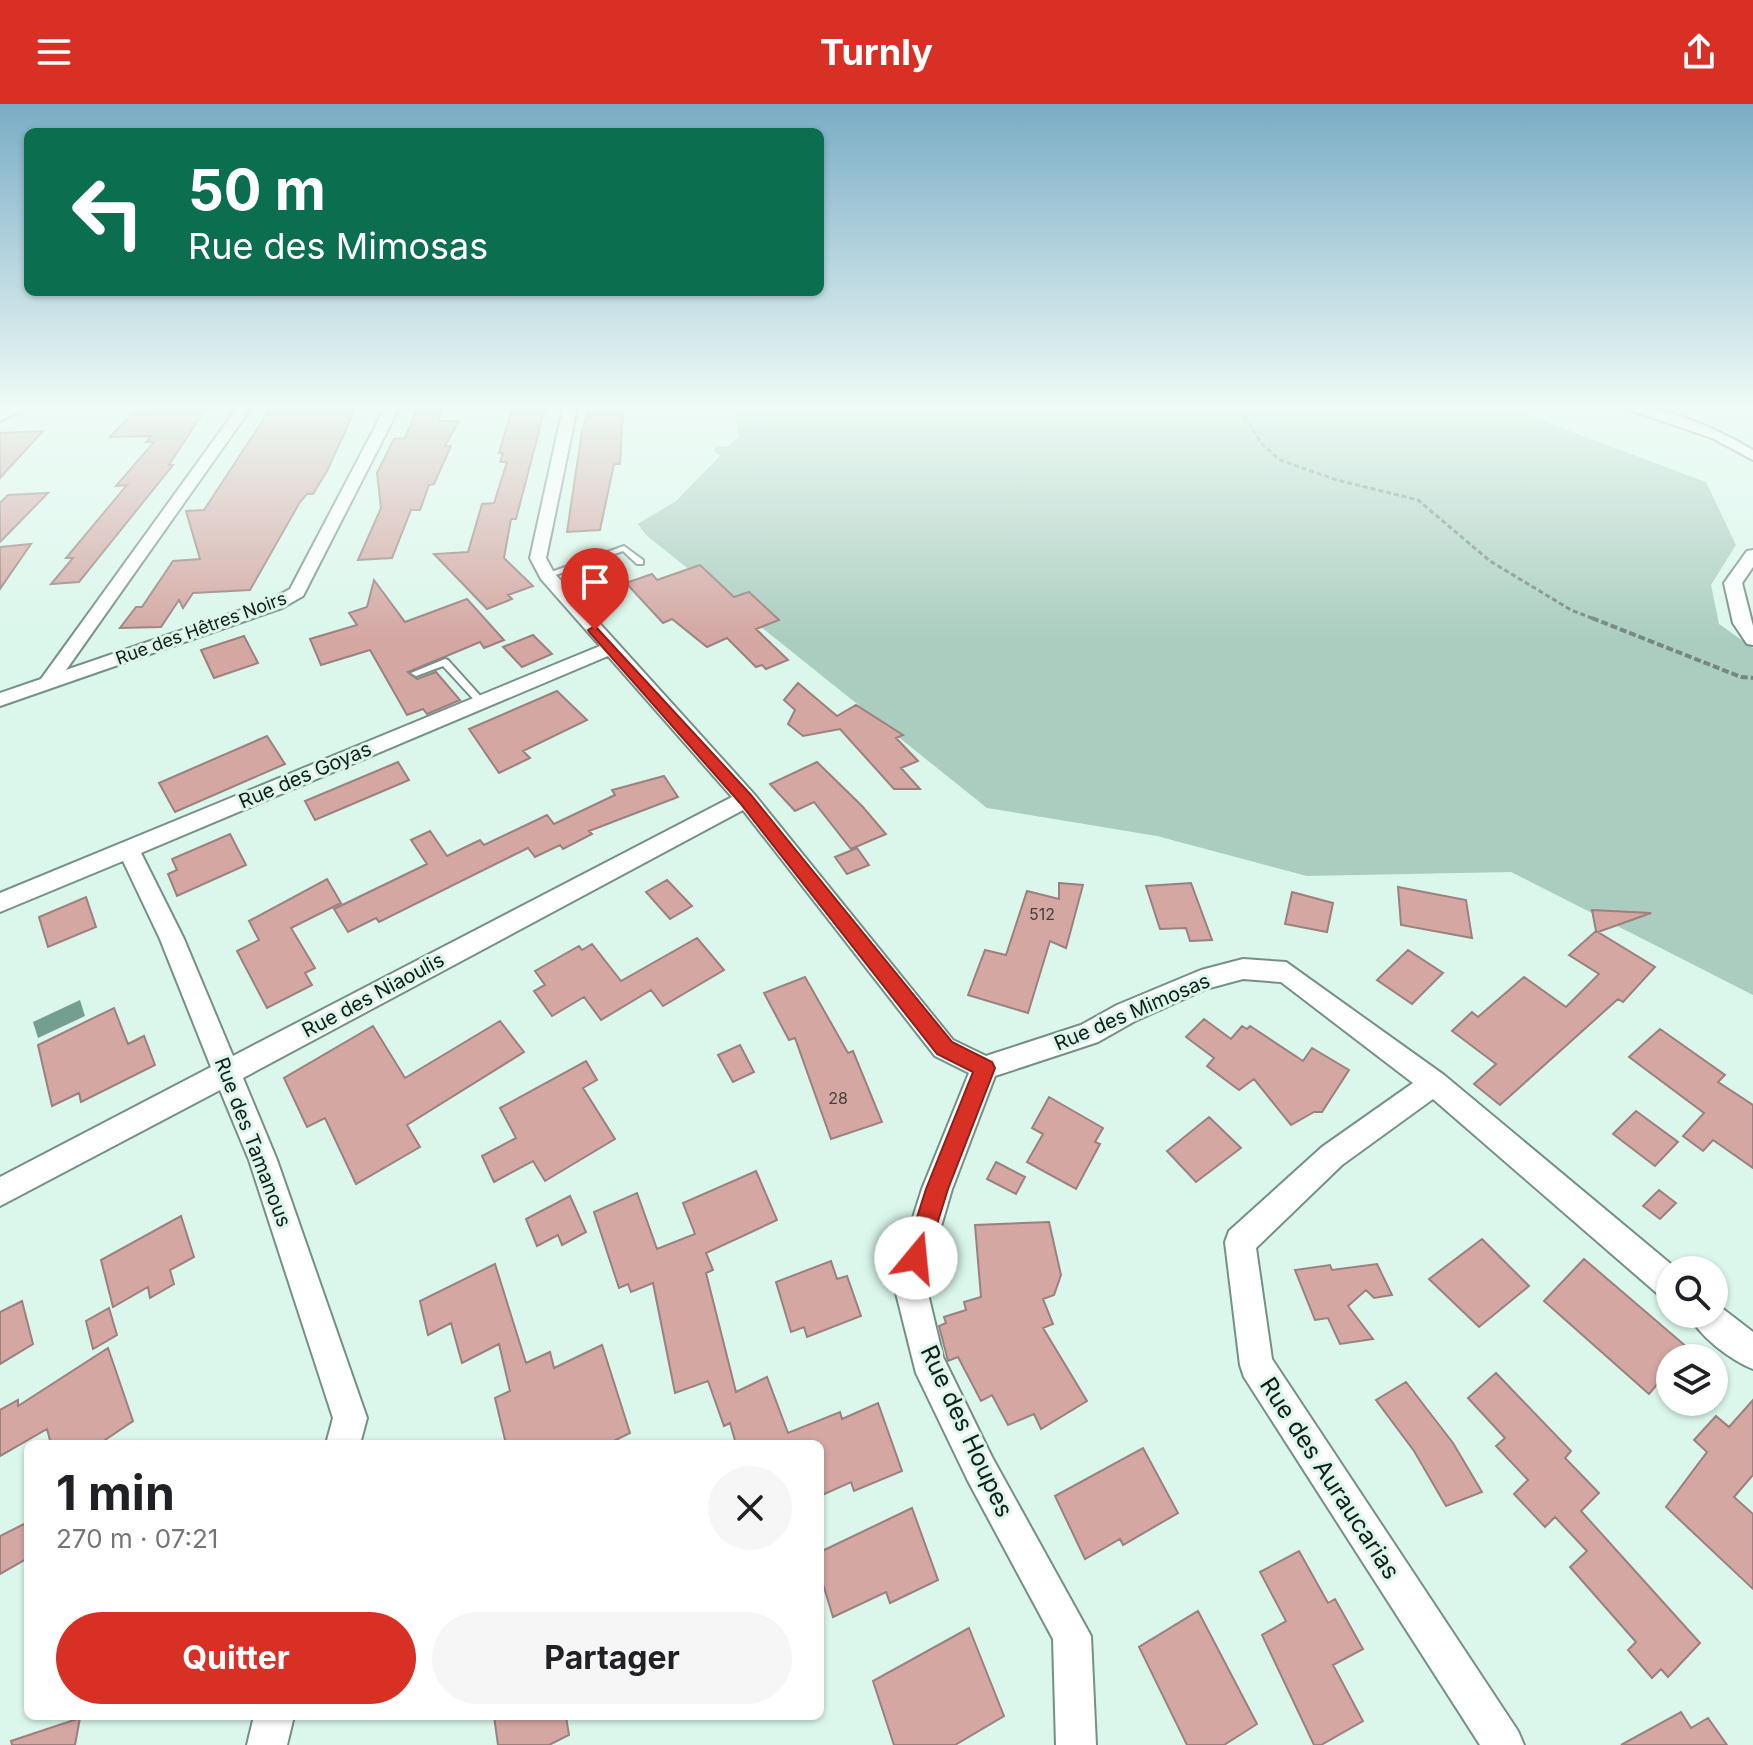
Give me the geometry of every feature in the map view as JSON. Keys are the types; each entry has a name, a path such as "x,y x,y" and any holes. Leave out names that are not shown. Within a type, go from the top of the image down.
{"street":[{"path":"47,684 189,485"},
{"name":"Rue des Hêtres Noirs","path":"0,700 276,604 297,592 352,485"},
{"path":"554,485 538,558 547,575 746,799 944,1048 985,1068"},
{"path":"1753,555 1733,583 1742,623 1753,640"},
{"name":"Rue des Goyas","path":"0,903 611,648"},
{"name":"Rue des Niaoulis","path":"0,1192 746,799"},
{"name":"Rue des Tamanous","path":"128,849 172,939 263,1160 350,1418 344,1440"},
{"name":"Rue des Mimosas","path":"985,1068 1089,1034 1126,1013 1201,980 1243,969 1265,968 1286,972 1434,1083 1656,1272"},
{"name":"Rue des Houpes","path":"985,1068 937,1189 909,1281 928,1361 980,1469 1072,1636 1071,1743"},
{"name":"Rue des Auraucarias","path":"1434,1083 1332,1156 1240,1242 1256,1365 1504,1745"},
{"path":"1722,1328 1753,1353"},
{"path":"267,1745 273,1720"}],"lane":[{"path":"547,575 624,548 640,562"},
{"path":"416,673 445,662 481,702"}],"path":[{"path":"1356,485 1418,500 1490,561 1571,610 1741,677 1753,678"}],"shaded area":[{"path":"692,485 1707,485 1736,545 1711,585 1719,624 1753,648 1753,995 1511,872 1307,876 1157,836 987,808 646,535 638,524 676,501"},
{"path":"80,1000 85,1016 38,1038 33,1022"}],"building":[{"path":"117,485 157,485 79,582 51,584 73,558 66,558 127,485"},
{"path":"221,485 319,485 313,494 307,494 300,502 250,590 193,593 183,608 179,600 161,627 120,628 136,607 142,607 173,561 200,559 186,511 204,510"},
{"path":"378,485 431,485 420,510 411,510 392,558 358,560 381,508"},
{"path":"500,485 525,485 516,519 511,519 504,558 533,586 508,595 512,599 487,609 434,554 468,552 482,504 494,503"},
{"path":"574,485 610,485 600,530 567,532"},
{"path":"48,493 0,542 0,503 8,495"},
{"path":"31,544 0,589 0,547"},
{"path":"700,565 734,597 749,592 779,620 756,629 788,660 766,669 762,665 756,667 727,638 707,647 672,619 663,623 626,583 652,574 657,580"},
{"path":"374,580 405,622 467,599 504,640 484,648 480,642 408,672 417,679 436,672 460,700 427,714 423,709 407,715 370,650 321,665 310,639 357,625 349,613 367,607"},
{"path":"533,635 552,654 522,667 503,647"},
{"path":"244,636 258,663 214,678 201,650"},
{"path":"798,683 837,716 856,705 903,735 896,738 918,761 901,768 920,789 894,789 840,729 803,736 788,724 795,710 784,700"},
{"path":"557,691 587,720 523,751 530,758 499,773 469,729"},
{"path":"267,736 285,764 175,812 159,783"},
{"path":"398,762 409,780 315,820 305,801"},
{"path":"817,762 886,834 851,849 814,802 795,811 770,784"},
{"path":"664,776 678,797 589,831 592,834 563,849 560,845 535,857 528,848 379,922 376,918 348,932 334,909 427,864 411,840 430,831 447,856 480,840 484,845 547,815 554,824 615,795 612,790"},
{"path":"230,834 246,865 177,896 168,874 177,870 172,859"},
{"path":"857,848 869,865 847,874 835,857"},
{"path":"327,879 341,903 291,928 315,968 305,973 312,985 267,1008 237,951 259,940 249,921"},
{"path":"667,880 692,906 670,919 646,892"},
{"path":"1059,883 1083,885 1066,948 1050,941 1028,1013 968,995 985,950 1006,955 1027,891 1059,899"},
{"path":"1191,883 1212,940 1190,941 1186,928 1160,929 1146,886"},
{"path":"1398,887 1466,900 1472,938 1401,925"},
{"path":"1292,892 1333,903 1327,932 1285,924"},
{"path":"86,897 96,927 48,947 39,917"},
{"path":"1592,910 1651,913 1598,932 1655,967 1623,1002 1618,999 1500,1105 1474,1084 1496,1064 1452,1031 1472,1012 1478,1017 1524,977 1566,1007 1599,974 1569,955 1596,931"},
{"path":"697,938 724,970 663,1006 651,990 601,1020 584,997 552,1016 534,991 545,985 535,971 579,946 582,950 592,944 621,981"},
{"path":"1408,950 1443,973 1412,1004 1377,980"},
{"path":"805,977 848,1053 853,1051 882,1122 831,1139 795,1038 789,1040 764,993"},
{"path":"114,1008 128,1044 144,1036 155,1065 81,1102 79,1093 52,1106 38,1045"},
{"path":"1204,1019 1231,1039 1242,1026 1247,1029 1250,1026 1303,1061 1312,1048 1349,1070 1322,1112 1314,1112 1291,1125 1254,1079 1239,1090 1207,1066 1214,1058 1186,1037"},
{"path":"500,1021 524,1052 407,1125 420,1147 356,1184 325,1118 307,1127 284,1078 373,1026 405,1078"},
{"path":"1660,1029 1725,1075 1718,1082 1753,1105 1753,1168 1713,1140 1703,1151 1683,1136 1704,1113 1629,1057"},
{"path":"740,1045 754,1072 733,1082 718,1055"},
{"path":"586,1061 597,1080 583,1088 615,1139 545,1181 533,1161 494,1182 482,1156 516,1138 500,1108"},
{"path":"1049,1097 1103,1128 1095,1142 1100,1144 1076,1189 1027,1162 1043,1134 1032,1128"},
{"path":"1636,1111 1678,1142 1655,1166 1613,1134"},
{"path":"1209,1117 1241,1148 1196,1182 1167,1151"},
{"path":"996,1162 1025,1177 1016,1194 987,1179"},
{"path":"756,1171 777,1220 706,1253 713,1270 706,1273 736,1392 767,1377 788,1433 840,1412 842,1419 878,1403 902,1471 854,1491 851,1482 824,1494 824,1440 735,1440 730,1423 724,1426 708,1381 675,1393 653,1283 631,1292 628,1284 619,1288 594,1212 637,1193 657,1249 695,1234 683,1203"},
{"path":"1659,1190 1676,1203 1660,1219 1643,1206"},
{"path":"570,1196 586,1232 562,1245 558,1235 537,1246 526,1219"},
{"path":"181,1216 194,1257 170,1270 174,1284 150,1298 148,1287 113,1307 101,1260"},
{"path":"1049,1222 1061,1275 1054,1295 1043,1299 1053,1324 1043,1328 1087,1401 1041,1429 1034,1414 1008,1425 992,1395 981,1401 958,1357 948,1361 939,1326 946,1323 944,1317 966,1310 964,1302 981,1297 975,1225"},
{"path":"1482,1239 1529,1286 1479,1327 1429,1279"},
{"path":"1584,1259 1656,1321 1656,1328 1665,1328 1683,1344 1656,1344 1656,1386 1649,1394 1544,1301"},
{"path":"831,1261 837,1279 847,1276 861,1316 807,1337 804,1327 791,1332 776,1282"},
{"path":"495,1264 526,1363 550,1352 554,1368 602,1345 630,1433 616,1440 505,1440 495,1398 510,1391 499,1344 462,1363 451,1323 428,1335 420,1301"},
{"path":"1377,1264 1392,1295 1374,1298 1366,1290 1348,1306 1373,1339 1340,1344 1328,1318 1315,1320 1295,1270 1330,1265 1332,1270"},
{"path":"22,1301 33,1344 0,1364 0,1312"},
{"path":"109,1308 117,1335 93,1349 86,1321"},
{"path":"108,1348 133,1421 105,1440 50,1440 47,1429 0,1456 0,1410 18,1400 18,1406"},
{"path":"1496,1373 1571,1451 1565,1458 1599,1493 1581,1511 1700,1643 1668,1677 1661,1669 1652,1678 1628,1650 1636,1642 1570,1567 1587,1551 1555,1517 1545,1527 1514,1494 1528,1480 1496,1446 1505,1438 1468,1398"},
{"path":"1406,1382 1453,1443 1482,1492 1446,1506 1414,1451 1376,1400"},
{"path":"1753,1400 1753,1475 1734,1497 1753,1514 1753,1589 1666,1507 1707,1452 1694,1440 1716,1416 1729,1427"},
{"path":"1143,1448 1178,1513 1123,1545 1120,1539 1085,1559 1055,1496"},
{"path":"912,1508 938,1580 890,1603 886,1592 833,1617 824,1587 824,1550"},
{"path":"24,1524 24,1560 0,1574 0,1536"},
{"path":"1299,1551 1328,1603 1335,1599 1363,1649 1333,1665 1363,1721 1321,1745 1314,1745 1262,1635 1286,1621 1260,1572"},
{"path":"1198,1611 1257,1724 1224,1745 1187,1745 1139,1647"},
{"path":"969,1628 1004,1716 955,1745 894,1745 873,1681"},
{"path":"1681,1712 1691,1728 1708,1718 1727,1745 1621,1745"},
{"path":"80,1720 75,1745 12,1745 11,1741"},
{"path":"495,1720 567,1720 569,1735 549,1745 498,1745"}],"route":[{"path":"595,630 746,799 944,1048 985,1068 937,1189 916,1258"}]}
